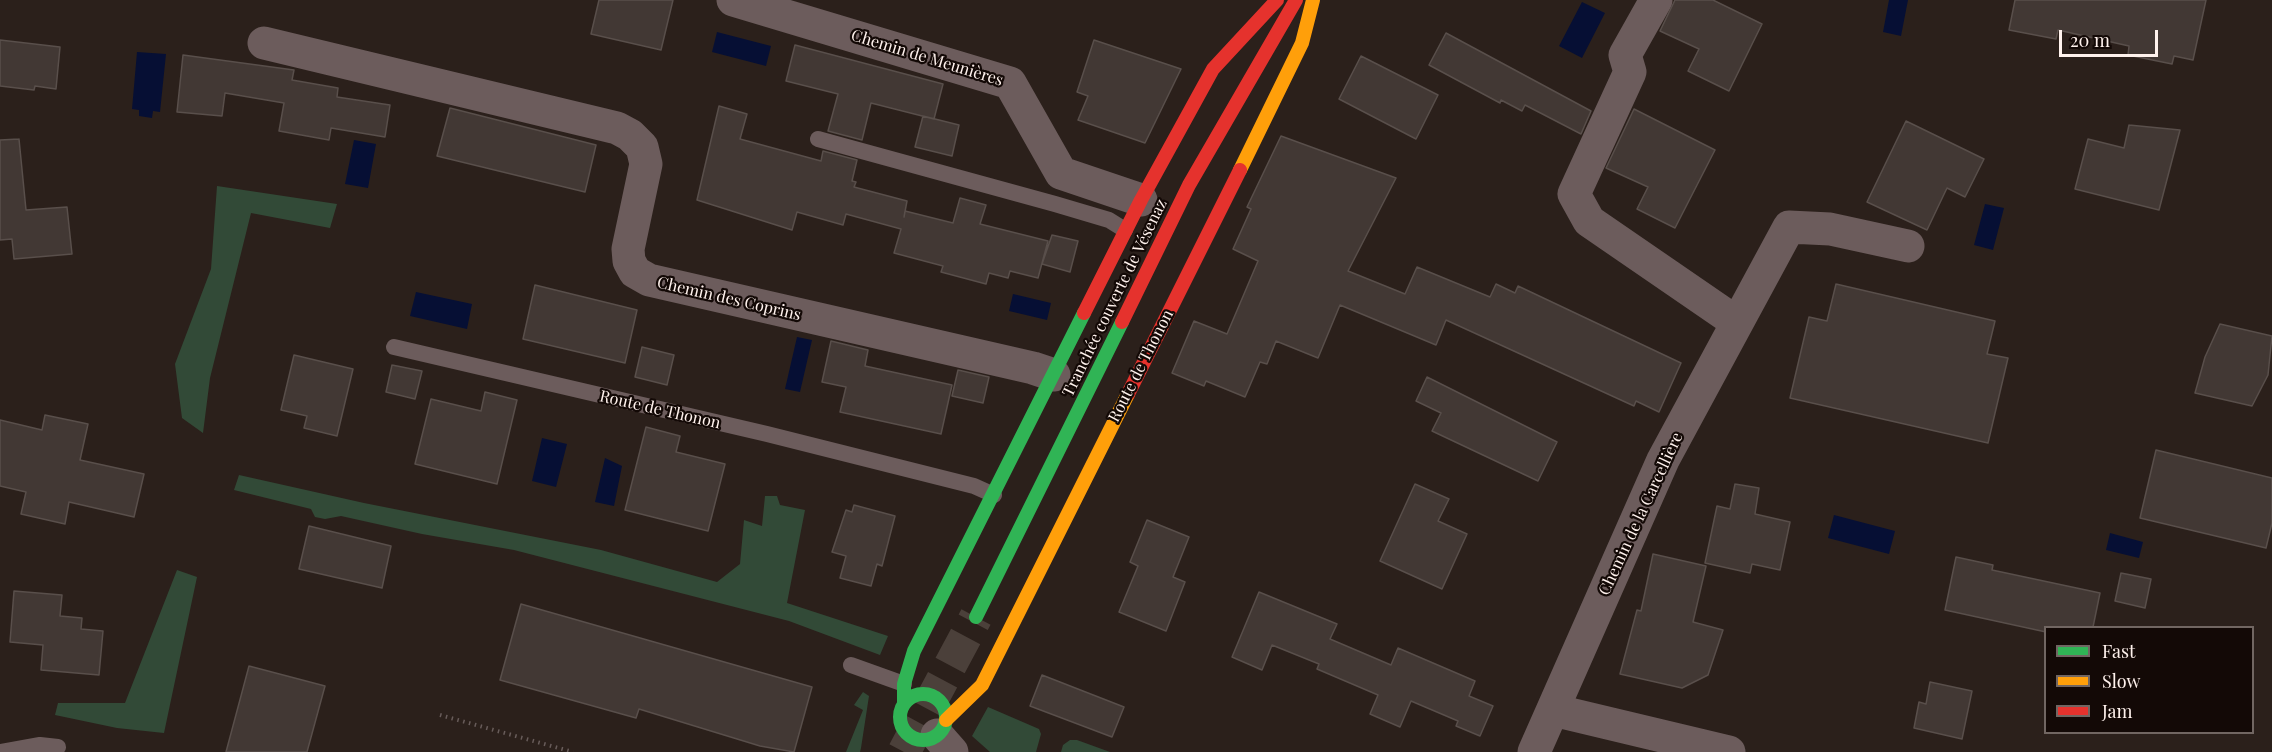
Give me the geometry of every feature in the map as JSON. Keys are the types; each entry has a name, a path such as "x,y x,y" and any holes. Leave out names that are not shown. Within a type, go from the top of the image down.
{"street":[{"name":"Chemin de Meunières","path":"733,0 1010,83 1061,173 1141,200"},
{"path":"904,703 916,694 931,695 943,704 937,736 904,731 899,717 904,703 904,684 914,651 1125,230 1213,69 1277,0"},
{"name":"Tranchée couverte de Vésenaz","path":"976,617 1189,185 1296,0"},
{"name":"Route de Thonon","path":"909,752 937,736 982,684 1276,97 1302,43 1313,0"},
{"path":"1656,0 1625,55 1630,72 1574,194 1589,221 1736,322"},
{"name":"Chemin des Coprins","path":"264,43 617,128 630,135 642,147 646,164 628,249 629,261 635,272 649,280 1033,368 1054,375"},
{"name":"Chemin de la Carcellière","path":"1534,752 1663,460 1789,227 1830,229 1908,246"},
{"path":"1553,710 1729,752"}],"lane":[{"path":"818,139 1055,204 1108,220 1125,230"},
{"name":"Route de Thonon","path":"394,347 767,434 974,486 994,495"},
{"path":"851,665 904,684"},
{"path":"0,752 40,746 58,747"}],"path":[{"path":"440,715 573,752"}],"green space":[{"path":"217,186 337,204 330,228 251,213 210,378 203,433 182,418 175,364 211,269"},
{"path":"239,475 364,503 601,550 717,582 740,564 744,520 762,526 765,496 777,496 780,505 805,510 787,603 888,636 880,655 789,621 514,550 422,534 341,516 325,519 315,517 311,509 234,490"},
{"path":"177,570 197,577 164,733 117,728 55,715 58,703 125,703"},
{"path":"863,692 869,696 860,752 846,752 863,710 854,705"},
{"path":"988,707 1039,729 1041,734 1036,752 990,752 972,736"},
{"path":"1070,740 1077,740 1110,752 1061,752 1063,745"}],"water":[{"path":"1889,0 1908,0 1901,36 1883,32"},
{"path":"1582,2 1605,13 1582,58 1559,46"},
{"path":"717,32 771,46 766,66 712,52"},
{"path":"137,52 166,54 160,112 153,111 152,118 139,116 139,110 132,109"},
{"path":"354,140 376,144 368,188 345,184"},
{"path":"1985,204 2004,208 1993,250 1974,245"},
{"path":"416,292 472,304 467,329 410,316"},
{"path":"1013,294 1051,303 1047,320 1009,311"},
{"path":"797,337 812,340 800,392 785,389"},
{"path":"542,438 567,444 556,487 532,481"},
{"path":"605,458 622,466 614,506 595,502"},
{"path":"1834,515 1895,531 1889,554 1828,538"},
{"path":"2110,533 2143,542 2139,558 2106,550"}],"building":[{"path":"599,0 673,0 661,50 591,34"},
{"path":"1675,0 1713,0 1762,24 1729,91 1688,71 1699,49 1660,31"},
{"path":"2015,0 2206,0 2193,60 2174,56 2172,64 2128,55 2129,46 2058,30 2056,39 2009,30"},
{"path":"1446,33 1591,111 1581,134 1525,105 1522,111 1501,100 1500,103 1429,65"},
{"path":"0,40 60,47 56,89 35,86 34,90 0,86"},
{"path":"1094,40 1181,69 1145,143 1078,120 1088,96 1077,92"},
{"path":"795,45 943,84 934,119 871,103 862,140 828,131 838,94 786,81"},
{"path":"183,55 294,70 292,80 338,88 337,97 390,105 385,137 331,128 329,140 279,131 284,103 225,93 222,116 177,112"},
{"path":"1361,56 1438,95 1416,139 1339,99"},
{"path":"719,106 747,114 740,139 821,161 823,151 857,160 852,181 856,182 854,187 907,201 905,211 953,223 960,198 986,205 980,224 1048,241 1038,278 1010,271 1008,278 989,273 986,284 941,272 943,266 894,253 901,229 846,214 843,225 797,212 792,230 697,200"},
{"path":"450,108 596,145 585,192 437,156"},
{"path":"1634,109 1715,150 1675,228 1637,209 1648,187 1606,168"},
{"path":"923,116 959,125 952,156 915,147"},
{"path":"1906,121 1984,159 1965,197 1947,188 1927,230 1867,202"},
{"path":"2129,125 2180,130 2159,210 2075,189 2088,139 2124,148"},
{"path":"1281,136 1396,178 1348,271 1405,294 1417,267 1490,297 1496,284 1515,293 1518,286 1681,363 1659,412 1636,401 1634,406 1446,320 1436,345 1340,305 1318,358 1276,341 1267,364 1260,362 1245,397 1206,381 1204,386 1172,373 1194,321 1227,334 1258,261 1233,249 1251,209 1247,207"},
{"path":"19,139 26,210 67,207 72,254 14,259 12,239 0,240 0,140"},
{"path":"1052,235 1078,241 1070,272 1042,264"},
{"path":"1836,284 1995,321 1987,354 2008,358 1988,443 1790,398 1809,317 1827,321"},
{"path":"535,285 637,310 625,363 523,339"},
{"path":"2220,324 2272,336 2268,375 2252,406 2195,393 2205,357"},
{"path":"831,341 868,350 865,366 952,385 941,434 840,412 846,387 822,382"},
{"path":"642,347 674,355 667,385 635,377"},
{"path":"294,355 353,369 337,436 304,428 307,416 281,410"},
{"path":"392,365 422,371 415,399 386,392"},
{"path":"958,370 989,377 983,403 952,396"},
{"path":"1427,377 1557,442 1538,481 1432,431 1441,413 1416,401"},
{"path":"485,392 517,400 497,484 415,464 431,399 481,411"},
{"path":"45,415 88,424 80,460 144,474 134,517 69,502 65,524 21,514 26,492 0,486 0,420 42,430"},
{"path":"646,427 680,436 676,452 725,464 708,531 625,510"},
{"path":"2156,450 2272,478 2272,523 2266,548 2140,518"},
{"path":"1415,484 1449,499 1438,521 1467,534 1442,589 1380,561"},
{"path":"1735,484 1759,488 1755,514 1790,522 1780,570 1752,564 1750,573 1705,563 1717,506 1730,509"},
{"path":"854,505 895,516 882,566 877,564 871,586 840,578 846,556 832,552 846,510 852,512"},
{"path":"1147,520 1189,537 1173,577 1185,582 1166,631 1119,612 1138,566 1130,562"},
{"path":"309,526 391,546 382,588 299,569"},
{"path":"1653,554 1706,566 1693,622 1723,630 1708,675 1682,688 1620,674 1637,610 1641,611"},
{"path":"1956,557 1993,565 1992,570 2100,593 2093,626 2044,626 2044,632 1945,610"},
{"path":"2121,573 2151,579 2145,608 2115,601"},
{"path":"14,591 62,595 60,616 82,618 81,629 103,631 99,675 41,670 43,645 10,642"},
{"path":"1259,592 1337,624 1330,639 1391,665 1398,648 1475,681 1469,696 1493,706 1480,736 1456,726 1458,721 1411,701 1400,727 1370,714 1378,695 1317,669 1319,664 1272,645 1262,670 1232,657"},
{"path":"521,604 812,687 794,752 760,746 639,709 636,718 500,680"},
{"path":"249,666 325,686 307,752 226,752"},
{"path":"1042,675 1124,707 1112,737 1030,706"},
{"path":"1930,682 1972,691 1962,739 1914,728 1919,702 1926,704"}],"tunnel":[{"path":"904,752 976,617"}],"traffic: fast":[{"path":"904,703 904,684 914,651 1084,313"},
{"path":"976,617 1122,322"},
{"path":"923,694 939,701 946,717 939,733 923,740 907,733 900,717 907,701 923,694"}],"traffic: slow":[{"path":"1240,170 1302,43 1313,0"},
{"path":"946,720 982,685 1128,394"}],"traffic: jam":[{"path":"1084,313 1141,200 1213,69 1277,0"},
{"path":"1122,322 1189,185 1296,0"},
{"path":"1128,394 1240,170"}]}
